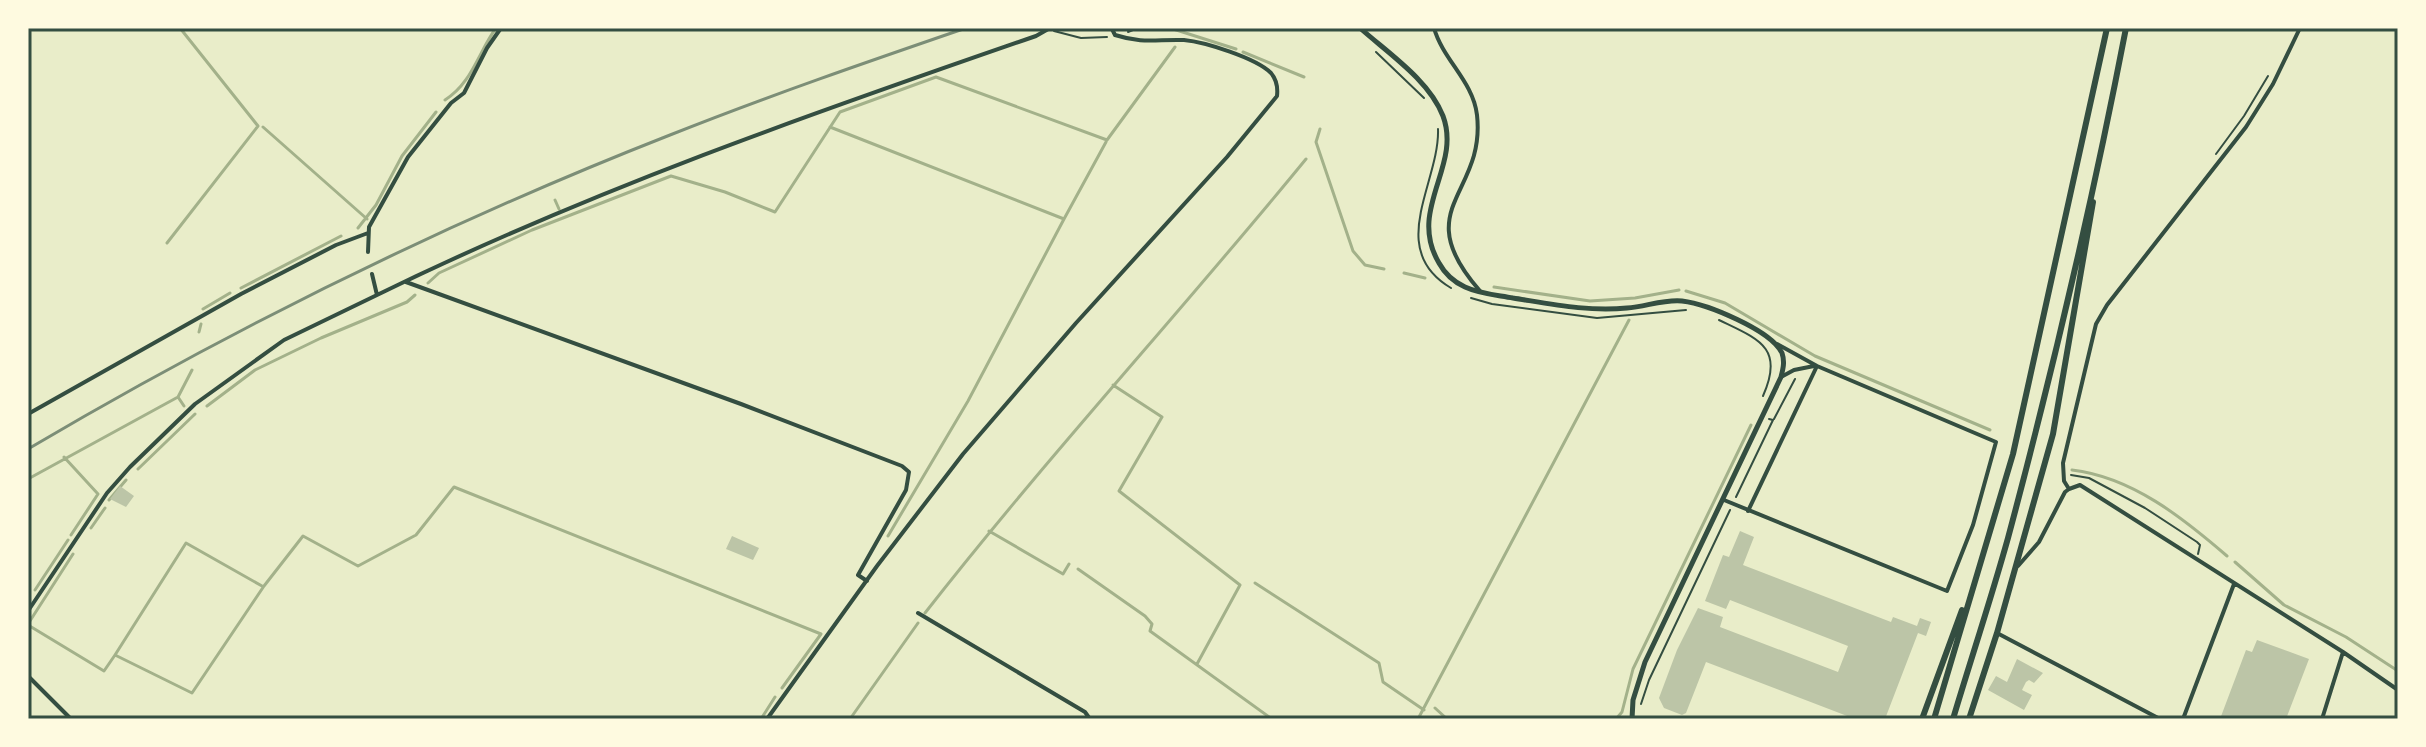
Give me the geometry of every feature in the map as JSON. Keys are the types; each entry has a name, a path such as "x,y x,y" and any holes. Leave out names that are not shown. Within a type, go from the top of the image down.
{"highway":[{"path":"1934,719 2029,387 2107,28"},
{"path":"1971,716 2056,421 2126,28"},
{"path":"1953,719 2007,542 2106,129"},
{"path":"1922,719 1984,550"}],"street":[{"path":"368,252 368,233 408,157 451,103 464,93 501,28"},
{"path":"28,611 107,493 130,467 195,404 284,340 404,281 663,170 808,114 1036,36 1050,28"},
{"path":"767,719 805,663 840,621 963,454 1076,323 1227,157 1277,96 1278,86 1273,75 1265,68 1231,53 1186,40 1135,41 1115,35 1113,28 1083,28"},
{"path":"1360,28 1411,72 1434,99 1442,115 1448,134 1445,157 1427,225 1431,249 1452,280 1481,293 1579,309 1628,308 1676,300 1693,303 1722,312 1817,366 1996,442 1973,525 1947,591 1724,500"},
{"path":"1434,28 1443,49 1467,86 1477,114 1475,153 1449,217 1447,231 1452,250 1481,293"},
{"path":"2069,489 2064,481 2063,463 2096,324 2107,305 2246,127 2273,84 2300,28"},
{"path":"28,414 241,294 336,245 368,233"},
{"path":"372,274 377,295"},
{"path":"404,281 902,466 909,472 910,479 858,575 867,581"},
{"path":"1632,719 1633,700 1645,662 1781,377 1783,358 1774,342"},
{"path":"1781,377 1817,366"},
{"path":"1748,511 1817,366"},
{"path":"2013,570 2039,542 2065,492 2080,485 2398,690"},
{"path":"2183,719 2234,584"},
{"path":"918,613 1085,712 1090,719"},
{"path":"1997,633 2160,719"},
{"path":"2322,719 2343,652"},
{"path":"28,676 71,719"}],"path":[{"path":"1062,34 1081,38 1109,36"},
{"path":"1476,300 1597,318 1687,310"},
{"path":"1713,317 1767,349 1772,358 1771,369 1761,401"},
{"path":"1737,495 1771,419 1799,369"},
{"path":"2072,475 2101,484 2188,535 2200,545 2198,555"},
{"path":"1640,707 1649,680 1727,516"}],"building":[{"path":"120,486 134,496 126,507 110,499"},
{"path":"1740,531 1754,537 1743,565 1891,622 1893,617 1917,626 1920,618 1931,622 1926,636 1918,633 1885,719 1855,719 1706,662 1686,713 1682,715 1664,708 1659,698 1677,650 1698,608 1723,617 1720,627 1838,672 1848,646 1730,600 1726,609 1705,601 1723,555 1729,557"},
{"path":"732,536 759,548 753,560 726,549"},
{"path":"2257,640 2309,659 2286,719 2220,719 2246,650 2252,652"},
{"path":"2017,659 2043,673 2034,683 2026,682 2022,690 2032,695 2024,710 1988,690 1996,676 2007,682"}],"waterway":[{"path":"167,243 258,126 180,28"},
{"path":"445,100 462,85 496,28"},
{"path":"1170,28 1236,49"},
{"path":"428,283 439,273 532,230 671,176 725,192 775,212 840,112 936,77 1107,140 1175,47"},
{"path":"1243,52 1304,77"},
{"path":"358,228 376,205 402,156 436,112"},
{"path":"263,127 367,219"},
{"path":"830,127 1064,219 1106,142"},
{"path":"1320,129 1316,142 1353,251 1365,265 1384,269"},
{"path":"925,613 1018,498 1306,159"},
{"path":"555,200 559,209"},
{"path":"888,536 968,401 1064,219"},
{"path":"241,288 341,236"},
{"path":"1404,273 1425,278"},
{"path":"1494,287 1590,301 1635,298 1679,290"},
{"path":"1686,291 1725,303 1815,356 1990,430"},
{"path":"203,309 230,293"},
{"path":"207,406 255,370 407,302 415,295"},
{"path":"1418,719 1629,320"},
{"path":"199,332 201,324"},
{"path":"184,406 178,397 192,370"},
{"path":"1113,385 1162,417 1119,491 1240,585 1197,664"},
{"path":"28,479 178,397"},
{"path":"138,469 195,414"},
{"path":"1616,719 1622,712 1633,669 1751,425"},
{"path":"64,457 98,494 71,535"},
{"path":"2072,470 2115,481 2156,501 2227,556"},
{"path":"109,500 126,480"},
{"path":"28,625 104,671 115,655 192,693 264,586 303,536 358,566 416,535 454,487 821,634 782,688"},
{"path":"91,528 105,508"},
{"path":"989,531 1063,574 1069,564"},
{"path":"35,590 68,540"},
{"path":"115,655 186,543 262,586"},
{"path":"28,624 73,554"},
{"path":"2235,562 2284,605 2346,637 2398,671"},
{"path":"1078,569 1145,616 1152,624 1150,631 1272,719"},
{"path":"1255,583 1379,663 1383,682 1424,710"},
{"path":"850,719 918,623"},
{"path":"761,719 775,697"},
{"path":"1435,708 1447,719"}],"railway":[{"path":"28,449 263,319 505,204 707,121 966,28"}]}
